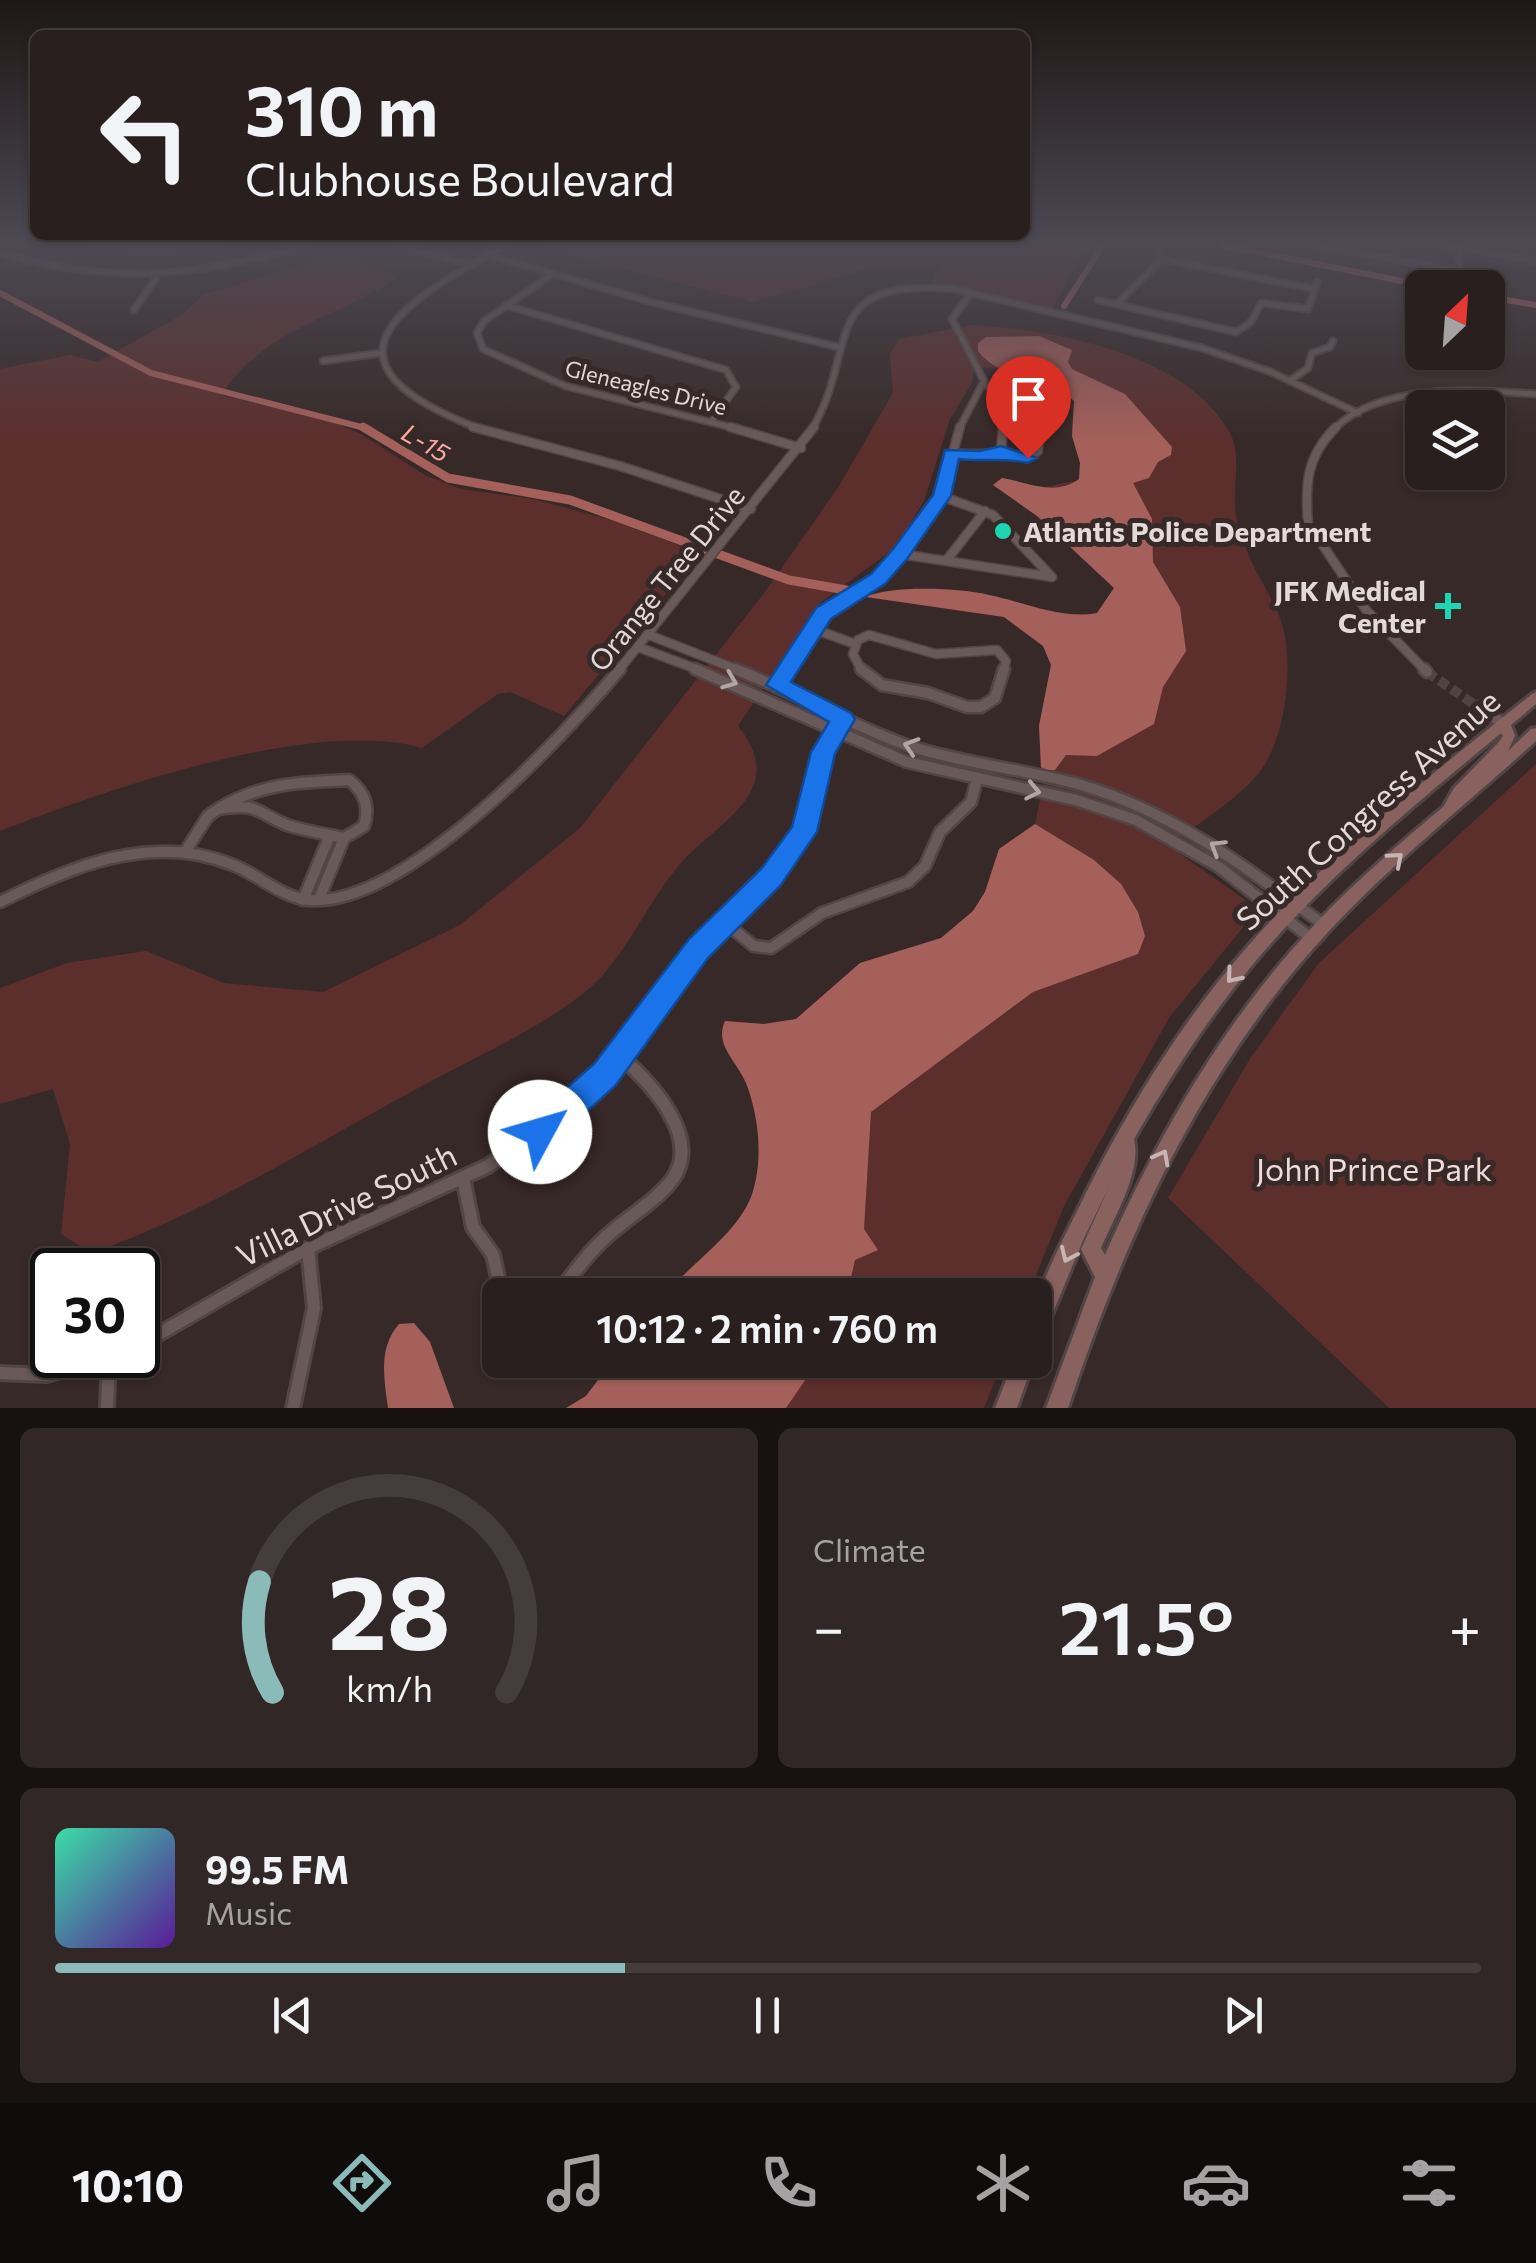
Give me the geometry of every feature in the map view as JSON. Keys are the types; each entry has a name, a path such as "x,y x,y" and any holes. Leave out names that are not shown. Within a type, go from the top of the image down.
{"main road":[{"name":"South Congress Avenue","path":"1052,1292 1078,1232 1128,1137 1203,1016 1292,912 1536,697"},
{"path":"1445,816 1453,794 1504,748 1510,736 1504,724"},
{"name":"South Congress Avenue","path":"1057,1408 1105,1275 1138,1203 1211,1072 1318,932 1536,733"},
{"path":"1105,1275 1090,1249 1126,1168 1128,1137"},
{"path":"1006,1408 1017,1378"}],"street":[{"path":"403,311 386,329 380,353 385,371 400,389 478,428 536,448 626,468 751,509"},
{"name":"Gleneagles Drive","path":"499,311 479,328 478,342 488,354 564,386 801,448"},
{"path":"524,311 726,370 736,387 712,422"},
{"path":"688,311 838,346"},
{"name":"Orange Tree Drive","path":"415,859 485,812 543,761 801,448 830,396 838,346 858,311"},
{"path":"769,698 831,606 878,579 942,496 961,422 983,384 983,370 952,319 958,311"},
{"path":"1049,311 1151,334 1291,380 1358,413"},
{"path":"1146,311 1236,332 1251,322 1257,311"},
{"path":"1151,334 1160,314"},
{"path":"1291,380 1308,368 1312,352 1330,347 1332,341"},
{"path":"323,362 380,353"},
{"path":"952,453 980,456 1001,451 1028,458 1038,451 1041,410 983,384"},
{"path":"1308,525 1303,489 1312,454 1327,435 1358,413 1397,399 1461,391 1536,394"},
{"path":"1001,451 1001,430 1020,399"},
{"path":"900,554 1008,566 1040,578 1052,577 1049,569 985,510 942,496"},
{"path":"946,561 985,510"},
{"path":"1318,538 1366,610 1427,672"},
{"path":"814,628 855,644"},
{"path":"649,635 777,685 843,719 916,748 1081,785 1145,808 1230,854 1318,932"},
{"path":"880,635 936,654 990,648 1006,661 995,698 981,708 967,707 869,678 856,664 855,644 864,637 880,635"},
{"path":"638,647 769,698 834,732 906,762 1076,800 1136,820 1219,867 1318,932"},
{"path":"1478,707 1504,724"},
{"name":"Villa Drive South","path":"160,1333 308,1248 463,1178 557,1120 620,1056 676,976 724,921 772,877 796,845 812,811 823,752 843,719"},
{"path":"724,921 754,946 770,948 822,912 901,886 920,872 940,832 971,802 977,778"},
{"path":"185,852 216,810 264,786 349,780 362,793 367,820 358,832 344,838 285,824 253,807 216,810"},
{"path":"303,900 330,835"},
{"path":"319,900 344,838"},
{"path":"0,902 99,860 185,852 229,862 303,900 319,900 355,891 415,859"},
{"path":"572,1278 606,1237 676,1176 685,1156 679,1126 642,1074 620,1056"},
{"path":"463,1178 473,1227 493,1255 498,1278"},
{"path":"294,1408 314,1308 308,1248"},
{"path":"0,1373 30,1374"},
{"path":"107,1408 111,1378"}],"green space":[{"path":"186,311 335,311 260,353 221,395 323,418 361,434 425,475 461,489 533,499 611,520 700,553 564,716 510,692 498,694 422,748 377,741 325,742 268,750 151,779 0,831 0,369 70,355 98,362"},
{"path":"973,325 1042,333 1116,351 1183,383 1210,406 1234,443 1237,523 1280,617 1286,644 1285,704 1267,760 1238,794 1169,846 1258,909 1169,1018 1064,1206 1035,1278 681,1278 735,1224 755,1183 759,1154 754,1110 746,1083 724,1045 725,1021 764,1024 796,1019 860,963 941,938 973,911 985,892 999,849 1035,824 1046,771 1041,767 1039,726 1051,665 1043,646 1004,617 866,597 909,589 961,591 1083,615 1097,613 1114,588 1037,516 993,485 1002,478 1041,488 1079,480 1080,463 1072,436 1074,401 1041,381 985,367 974,368 972,383 950,419 924,501 895,548 820,603 738,726 752,749 756,769 753,787 743,804 680,864 602,976 567,1005 523,1033 180,1216 104,1248 83,1248 61,1234 70,1144 53,1089 0,1104 0,988 67,963 146,951 224,983 323,992 460,925 580,828 765,592 839,486 893,393 890,354 899,339"},
{"name":"John Prince Park","path":"1536,764 1536,1408 1389,1408 1168,1198 1251,1057 1319,963"},
{"path":"600,1378 996,1378 984,1408 566,1408 586,1396"}],"shaded area":[{"path":"1039,336 1072,350 1068,362 1072,369 1125,394 1172,447 1171,455 1158,462 1149,478 1133,483 1152,519 1153,562 1180,607 1186,651 1163,687 1154,724 1097,756 1066,755 1055,770 1046,771 1041,767 1039,726 1051,665 1043,646 1004,617 866,597 909,589 961,591 1083,615 1097,613 1114,588 1037,516 993,485 1002,478 1051,488 1079,479 1080,463 1072,436 1074,401 1051,386 999,368 978,351 978,343 986,337"},
{"path":"1035,824 1094,860 1121,884 1138,912 1145,936 1138,954 1033,992 871,1112 864,1229 878,1250 855,1260 851,1278 681,1278 735,1224 755,1183 759,1154 754,1110 746,1083 724,1045 725,1021 764,1024 796,1019 860,963 941,938 973,911 985,892 999,849"},
{"path":"414,1323 430,1342 454,1408 388,1408 384,1364 388,1343 399,1324"},
{"path":"600,1378 807,1378 786,1408 566,1408 586,1396"}],"waterway":[{"name":"L-15","path":"33,311 151,373 364,428"},
{"name":"L-15","path":"364,428 369,429"},
{"name":"L-15","path":"364,428 448,478 570,500 789,580 846,590"}],"tunnel":[{"path":"1427,672 1478,707"}],"place":[{"name":"Atlantis Police Department","path":"1003,531"},
{"name":"JFK Medical Center","path":"1448,606"}],"route":[{"path":"540,1132 605,1074 698,948 772,877 804,832 818,791 823,752 843,719 777,685 824,614 844,596 886,572 942,496 952,453 980,456 1001,451 1028,458"}]}
